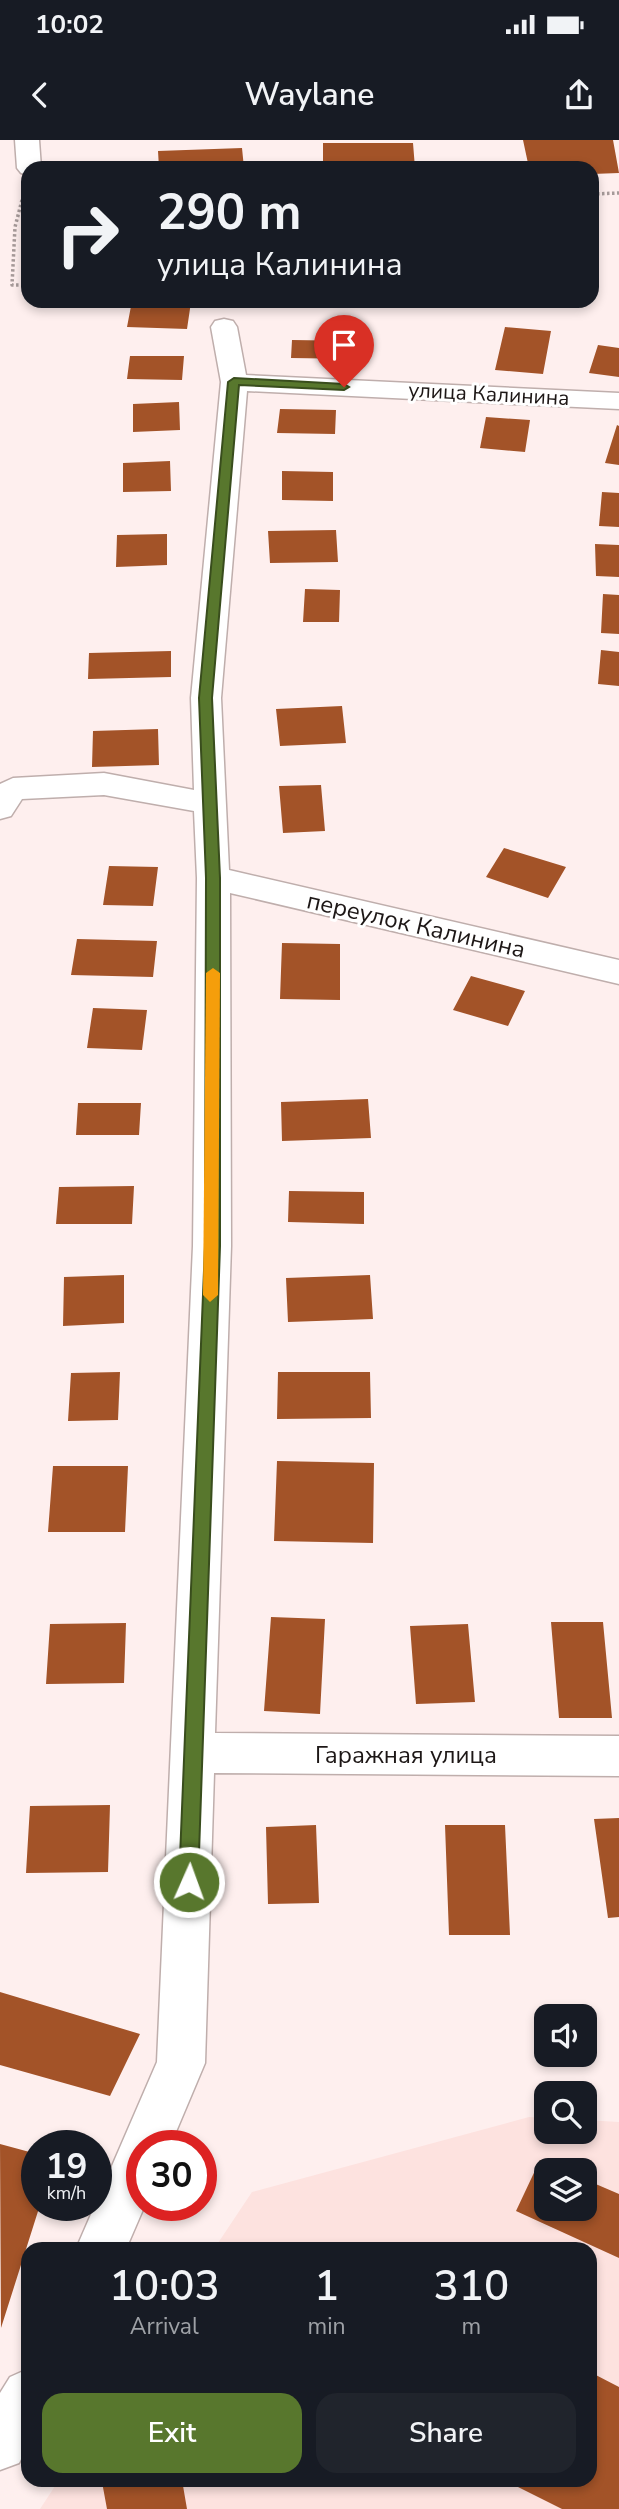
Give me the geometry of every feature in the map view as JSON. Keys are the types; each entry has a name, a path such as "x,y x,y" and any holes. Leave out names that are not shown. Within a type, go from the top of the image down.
{"street":[{"path":"27,140 28,161"},
{"path":"152,2130 181,2063 194,1753 212,1246 213,878 206,698 234,382 224,327"},
{"name":"улица Калинина","path":"234,382 619,401"},
{"path":"0,808 13,789 104,784 209,803"},
{"name":"переулок Калинина","path":"213,878 619,972"},
{"name":"Гаражная улица","path":"194,1753 619,1756"},
{"path":"104,2242 126,2191"},
{"path":"0,2444 21,2407"}],"path":[{"path":"599,194 619,193"},
{"path":"21,202 15,227 12,285 21,285"}],"shaded area":[{"path":"529,2117 534,2117 534,2144 597,2144 597,2121 619,2122 619,2509 40,2509 54,2487 597,2487 597,2242 219,2242 252,2192"}],"building":[{"path":"523,140 613,140 619,173 599,174 599,161 528,161"},
{"path":"323,143 413,143 414,161 323,161"},
{"path":"242,148 243,161 159,161 158,151"},
{"path":"131,308 190,308 187,329 127,327"},
{"path":"505,327 551,331 543,374 495,370"},
{"path":"292,340 359,341 359,359 291,358"},
{"path":"598,345 619,348 619,377 589,373"},
{"path":"130,356 184,356 182,380 127,379"},
{"path":"179,402 180,430 133,432 133,404"},
{"path":"280,409 336,410 335,434 277,433"},
{"path":"486,417 530,420 525,452 480,448"},
{"path":"617,425 619,426 619,465 605,463"},
{"path":"170,461 171,491 123,492 123,463"},
{"path":"282,471 333,472 333,501 282,500"},
{"path":"602,492 619,493 619,527 599,526"},
{"path":"336,530 338,562 270,563 268,531"},
{"path":"167,534 167,565 116,567 117,535"},
{"path":"595,544 619,545 619,577 596,576"},
{"path":"305,589 340,590 339,622 303,622"},
{"path":"603,594 619,595 619,634 601,633"},
{"path":"601,650 619,652 619,686 598,684"},
{"path":"171,651 171,677 88,679 89,653"},
{"path":"342,706 346,743 280,746 276,709"},
{"path":"158,729 159,765 92,767 93,731"},
{"path":"321,785 325,831 283,833 279,786"},
{"path":"504,848 566,867 548,898 486,877"},
{"path":"109,866 158,867 153,906 103,905"},
{"path":"77,939 157,941 153,977 71,975"},
{"path":"282,943 340,944 340,1000 280,999"},
{"path":"471,976 525,991 508,1026 453,1010"},
{"path":"93,1008 147,1010 142,1050 87,1048"},
{"path":"368,1099 371,1138 282,1141 281,1102"},
{"path":"78,1103 141,1103 139,1135 76,1135"},
{"path":"134,1186 132,1224 56,1224 59,1187"},
{"path":"289,1191 364,1192 364,1224 288,1222"},
{"path":"124,1275 124,1323 63,1326 64,1277"},
{"path":"370,1275 373,1319 288,1322 286,1278"},
{"path":"120,1372 118,1420 68,1421 71,1373"},
{"path":"278,1372 370,1372 371,1418 277,1419"},
{"path":"277,1461 374,1463 373,1543 274,1541"},
{"path":"53,1466 128,1466 125,1532 48,1532"},
{"path":"271,1617 325,1619 320,1714 264,1711"},
{"path":"551,1622 603,1622 612,1718 559,1718"},
{"path":"126,1623 124,1683 46,1684 50,1624"},
{"path":"468,1624 475,1702 416,1704 410,1626"},
{"path":"110,1805 108,1872 26,1873 30,1806"},
{"path":"619,1818 619,1917 608,1918 594,1819"},
{"path":"316,1825 319,1903 268,1904 266,1827"},
{"path":"445,1825 505,1825 510,1935 449,1935"},
{"path":"0,1992 140,2034 110,2096 0,2065"},
{"path":"0,2144 21,2150 21,2221 35,2221 28,2242 21,2242 21,2265 1,2328"},
{"path":"534,2173 534,2219 516,2211"},
{"path":"597,2185 619,2194 619,2258 597,2248 597,2242 584,2242 538,2221 597,2221"},
{"path":"597,2376 619,2387 619,2509 562,2509 518,2487 597,2487"},
{"path":"103,2487 183,2487 187,2509 107,2509"}],"slow traffic":[{"path":"210,1295 213,973"}],"route":[{"path":"189,1882 212,1246 213,878 206,698 234,382 344,387"}]}
